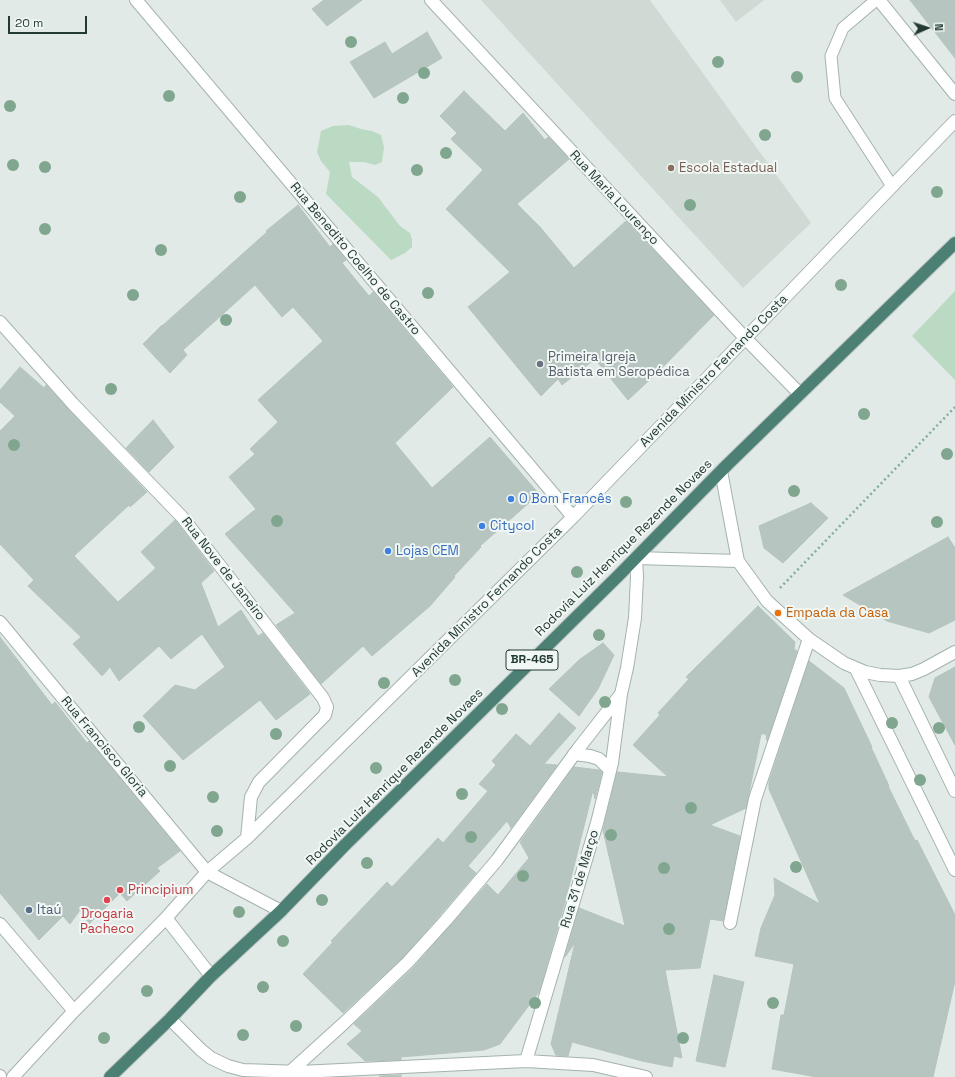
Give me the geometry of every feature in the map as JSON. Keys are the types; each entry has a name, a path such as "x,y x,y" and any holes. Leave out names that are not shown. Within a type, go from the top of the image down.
{"highway":[{"name":"Rodovia Luiz Henrique Rezende Novaes","path":"110,1077 170,1019 211,976 281,911 345,845 636,558 721,471 955,244"}],"street":[{"name":"Rua Benedito Coelho de Castro","path":"136,0 573,517"},
{"name":"Rua Maria Lourenço","path":"431,0 746,339 800,394"},
{"path":"879,0 955,94"},
{"name":"Avenida Ministro Fernando Costa","path":"13,1077 74,1011 166,918 207,872 247,838 573,517 955,121"},
{"name":"Rua Nove de Janeiro","path":"0,322 73,404 182,517 323,698 326,708 325,715 259,782 251,797 247,838"},
{"path":"721,471 738,561 767,601 809,639 856,669 880,675 899,676 912,674 955,652"},
{"path":"290,1072 403,967 446,920 497,860 574,754 621,694 628,668 635,618 637,577 636,558 738,561"},
{"name":"Rua Francisco Gloria","path":"0,622 207,872"},
{"path":"730,923 755,799 809,639"},
{"path":"856,669 955,870"},
{"path":"899,676 955,791"},
{"name":"Rua 31 de Março","path":"526,1062 597,823 616,742 621,694"},
{"path":"574,754 599,759 610,770"},
{"path":"207,872 281,911"},
{"path":"166,918 211,976"},
{"path":"0,924 74,1011"},
{"path":"170,1019 211,1058 228,1066 262,1074 526,1062 646,1077"}],"lane":[{"path":"876,0 843,28 831,56 835,98 892,186"}],"path":[{"path":"767,601 955,407"}],"shaded area":[{"path":"481,0 650,0 811,223 743,288"},
{"path":"720,0 764,0 736,22"}],"green space":[{"path":"349,125 381,135 384,147 382,162 375,165 364,162 349,162 352,177 378,197 400,226 410,233 412,247 405,253 391,260 326,194 330,172 321,161 317,152 321,131 333,126"},
{"path":"955,291 955,380 912,336"}],"building":[{"path":"324,0 362,0 327,26 312,9"},
{"path":"910,0 955,0 955,58"},
{"path":"427,32 442,58 374,98 350,62 385,42 392,54"},
{"path":"464,91 505,131 523,113 545,140 548,137 569,159 517,204 540,227 574,268 626,221 714,315 628,400 595,359 562,385 558,379 541,396 468,307 510,272 446,209 483,170 451,139 457,133 440,116"},
{"path":"298,205 330,247 333,244 346,260 342,263 369,296 373,292 453,387 395,443 432,488 490,437 539,494 480,546 481,547 454,576 455,577 430,606 372,656 363,646 321,684 276,625 295,613 225,534 256,509 229,477 255,454 250,449 278,422 258,400 323,341 293,307 282,317 255,285 183,350 187,355 170,373 143,344 162,325 267,232 266,231"},
{"path":"20,367 44,388 46,385 147,492 130,507 129,505 74,556 118,602 156,568 141,552 175,520 214,571 201,583 218,627 241,610 258,636 263,633 310,694 276,720 260,700 183,760 143,716 175,685 195,690 225,667 202,634 171,659 159,646 119,681 110,667 102,676 73,644 81,637 28,586 34,580 0,544 0,431 15,416 0,402 0,390"},
{"path":"153,420 174,447 149,472 126,448"},
{"path":"811,503 828,518 783,563 764,548 759,526"},
{"path":"948,537 955,548 955,620 929,633 887,621 843,595"},
{"path":"758,606 795,642 794,649 797,651 767,741 766,734 761,734 746,808 710,825 740,836 723,921 710,919 700,968 665,970 682,1058 674,1056 672,1067 642,1061 572,1042 568,1056 556,1055 551,1044 575,943 565,957 579,908 625,926 603,830 617,772 668,777 633,745 660,715 658,713 689,679 686,677"},
{"path":"0,637 52,705 55,702 87,743 89,741 180,851 157,868 160,871 127,901 120,893 89,924 80,910 70,924 63,916 39,940 0,893"},
{"path":"603,643 614,655 598,689 579,716 549,689 579,660"},
{"path":"809,661 844,688 872,747 888,786 915,841 917,840 955,915 955,981 933,1077 817,1077 772,1069 781,1015 784,1015 794,964 755,956 761,928 775,895 774,878 820,904 769,789 769,782"},
{"path":"955,667 955,745 929,697 935,678"},
{"path":"559,713 576,728 544,764 557,765 511,828 507,821 468,866 476,873 440,915 403,957 343,1013 303,974 333,942 331,941 387,882 392,887 438,838 443,843 488,791 479,784 496,765 492,761 516,734 530,746"},
{"path":"574,767 599,770 602,772 595,799 593,790 565,902 539,992 500,1044 484,1050 401,1057 401,1060 365,1061 347,1044 362,1031 354,1024 414,967 487,884 498,895 529,858 520,842"},
{"path":"714,975 744,982 725,1067 696,1061"},
{"path":"401,1075 401,1077 379,1076"}],"place":[{"name":"Escola Estadual","path":"671,168"},
{"name":"Primeira Igreja Batista em Seropédica","path":"540,364"},
{"name":"O Bom Francês","path":"511,499"},
{"name":"Citycol","path":"482,526"},
{"name":"Lojas CEM","path":"388,551"},
{"name":"Empada da Casa","path":"778,613"},
{"name":"Principium","path":"120,890"},
{"name":"Drogaria Pacheco","path":"107,900"},
{"name":"Itaú","path":"29,910"}]}
